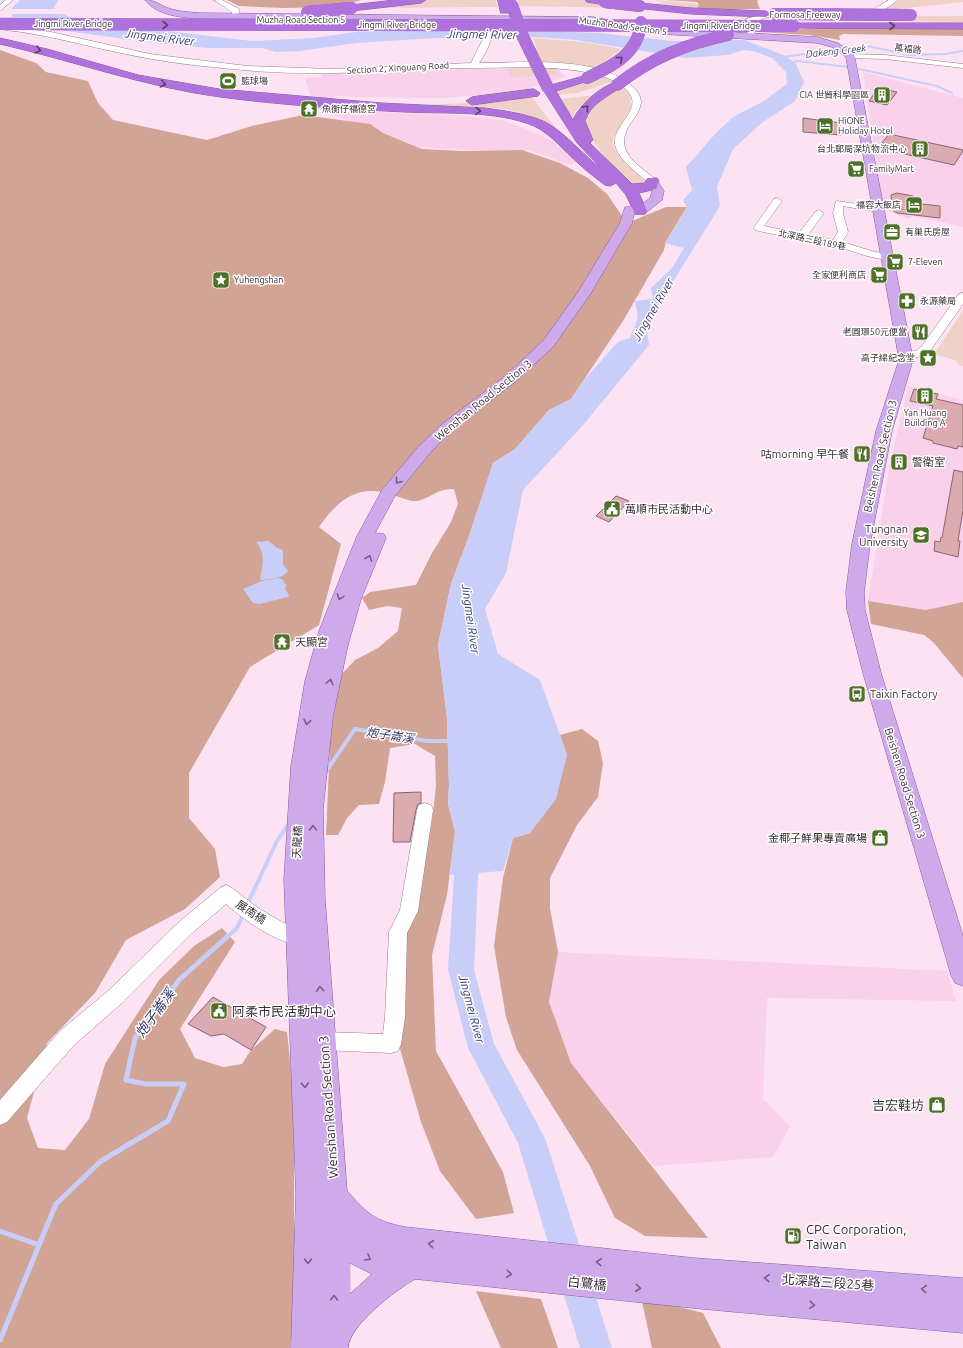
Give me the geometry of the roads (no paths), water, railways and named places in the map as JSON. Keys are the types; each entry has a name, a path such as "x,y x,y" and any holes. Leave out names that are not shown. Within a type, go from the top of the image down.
{"highway":[{"path":"400,3 416,0"},
{"path":"224,12 306,12 421,0"},
{"path":"591,0 600,1 642,14"},
{"path":"627,0 637,12 642,14"},
{"path":"508,4 516,44 579,149 624,195 634,211"},
{"path":"0,12 16,12"},
{"name":"Jingmi River Bridge","path":"147,12 642,14"},
{"path":"341,104 452,103 545,92 587,78 614,64 629,52 638,40 641,29 642,14"},
{"name":"Formosa Freeway","path":"642,14 914,15"},
{"name":"Jingmi River Bridge","path":"0,24 794,27"},
{"name":"Formosa Freeway","path":"794,27 963,26"},
{"path":"604,166 582,132 579,121 585,108 614,85 657,56 690,44 739,33 794,27"},
{"path":"0,41 43,51 115,73 168,85 253,97 341,104 502,113 527,119 549,130 583,161 610,182"},
{"path":"545,92 576,95 614,85"},
{"path":"545,92 576,133 637,201 634,211"},
{"path":"626,187 638,190 647,188 652,184 652,182"}],"main road":[{"name":"Muzha Road Section 5","path":"142,0 153,8 177,15 236,18 588,20 660,32 806,38 823,41 848,58"},
{"name":"Muzha Road Section 5","path":"149,0 158,7 170,12 200,16 236,18"},
{"name":"Beishen Road Section 3","path":"848,58 888,256 905,354 905,363 884,431 860,544 855,592 856,610 872,673 963,975"},
{"path":"634,211 654,202 658,196 656,187 652,182"},
{"name":"Wenshan Road Section 3","path":"306,796 306,732 315,681 340,617 355,557 383,515 392,489 430,445 456,420 526,366 548,344 584,293 634,211"},
{"name":"天龍橋","path":"306,796 313,866"},
{"name":"天龍橋","path":"295,880 306,796"},
{"name":"Wenshan Road Section 3","path":"313,866 307,937 321,1194 336,1239 333,1342"},
{"name":"Wenshan Road Section 3","path":"295,880 307,937 323,1041 321,1194 309,1228 306,1348"},
{"path":"321,1194 358,1223 380,1236 405,1241 470,1259"},
{"path":"309,1228 336,1239 373,1261 411,1266 470,1259"},
{"name":"白鷺橋","path":"470,1259 698,1284"},
{"path":"333,1342 346,1319 364,1299 387,1279 411,1266"},
{"name":"北深路三段25巷","path":"698,1284 963,1292"},
{"name":"北深路三段25巷","path":"698,1284 963,1319"}],"street":[{"path":"0,9 10,0"},
{"path":"217,0 236,11 236,18"},
{"path":"751,36 749,21 758,18 768,16 864,14 874,12 894,0"},
{"path":"474,66 486,44 489,20"},
{"name":"Section 2, Xinguang Road","path":"0,28 38,32 150,56 264,69 334,71 474,66 567,67 602,74 627,86 636,96 637,105 619,138 618,146 652,182"},
{"name":"萬福路","path":"848,58 885,57 963,66"},
{"name":"北深路三段189巷","path":"777,201 758,228 836,243 874,255 888,256"},
{"path":"836,243 843,232 838,208 839,204 878,209"},
{"path":"801,237 819,212"},
{"path":"905,354 914,355 921,353 931,343 963,296"},
{"path":"323,1041 391,1044 395,1017 398,932 409,911 425,810"},
{"name":"展南橋","path":"0,1115 67,1038 115,997 185,928 226,893 232,900 270,925 307,937"}],"water":[{"path":"20,0 58,0 54,8 69,17 115,25 252,41 313,38 356,32 415,29 500,29 599,33 672,41 700,41 708,44 731,40 744,40 786,56 796,64 804,82 795,101 763,122 733,149 717,187 720,206 646,325 649,345 584,424 523,490 506,573 485,609 498,654 540,680 567,755 556,799 530,833 513,838 503,871 450,875 455,832 448,804 449,786 447,718 438,645 451,584 469,536 493,463 515,449 549,410 571,399 583,381 618,342 630,338 638,318 635,301 653,299 651,288 672,268 684,248 665,243 687,208 683,200 692,190 686,167 716,133 733,117 764,101 787,84 786,72 772,58 753,51 743,50 728,55 685,58 576,40 539,37 434,38 357,43 299,51 276,52 262,48 207,48 147,42 30,26 12,21 12,8"},
{"path":"269,541 277,548 283,550 283,564 288,571 283,576 261,580 263,560 261,551 256,542"},
{"path":"279,578 283,580 286,585 285,589 289,595 288,597 259,604 253,603 243,589 262,581"}],"waterway":[{"path":"0,18 17,18"},
{"name":"Dakeng Creek","path":"782,57 867,46 911,55 945,54 963,51"},
{"path":"790,63 797,61 848,67"},
{"path":"859,69 937,86 952,93"},
{"name":"炮子崙溪","path":"325,773 355,729 427,741 453,741"},
{"name":"炮子崙溪","path":"247,905 277,841 289,824"},
{"name":"Jingmei River","path":"474,847 466,876 461,970 482,1048 531,1138 596,1348"},
{"name":"炮子崙溪","path":"227,937 237,928 244,913"},
{"name":"炮子崙溪","path":"0,1340 56,1204 101,1161 168,1121 184,1084 146,1084 126,1080 135,1038 180,979 228,936"},
{"path":"0,1231 39,1245"}],"place":[{"name":"籃球場","path":"228,81"},
{"name":"CIA 世貿科學園區","path":"882,95"},
{"name":"魚衡仔福德宮","path":"309,109"},
{"name":"HiONE Holiday Hotel","path":"825,126"},
{"name":"台北郵局深坑物流中心","path":"920,149"},
{"name":"FamilyMart","path":"856,169"},
{"name":"福容大飯店","path":"914,205"},
{"name":"有巢氏房屋","path":"892,232"},
{"name":"7-Eleven","path":"895,262"},
{"name":"全家便利商店","path":"879,275"},
{"name":"Yuhengshan","path":"221,280"},
{"name":"永源藥局","path":"907,301"},
{"name":"老圓環50元便當","path":"920,332"},
{"name":"高子綿紀念堂","path":"928,358"},
{"name":"Yan Huang Building A","path":"925,396"},
{"name":"咕morning 早午餐","path":"862,454"},
{"name":"警衛室","path":"899,462"},
{"name":"萬順市民活動中心","path":"612,509"},
{"name":"Tungnan University","path":"921,535"},
{"name":"天顯宮","path":"282,642"},
{"name":"Taixin Factory","path":"857,694"},
{"name":"金椰子鮮果專賣廣場","path":"880,838"},
{"name":"阿柔市民活動中心","path":"219,1011"},
{"name":"吉宏鞋坊","path":"937,1105"},
{"name":"CPC Corporation, Taiwan","path":"793,1236"}]}
